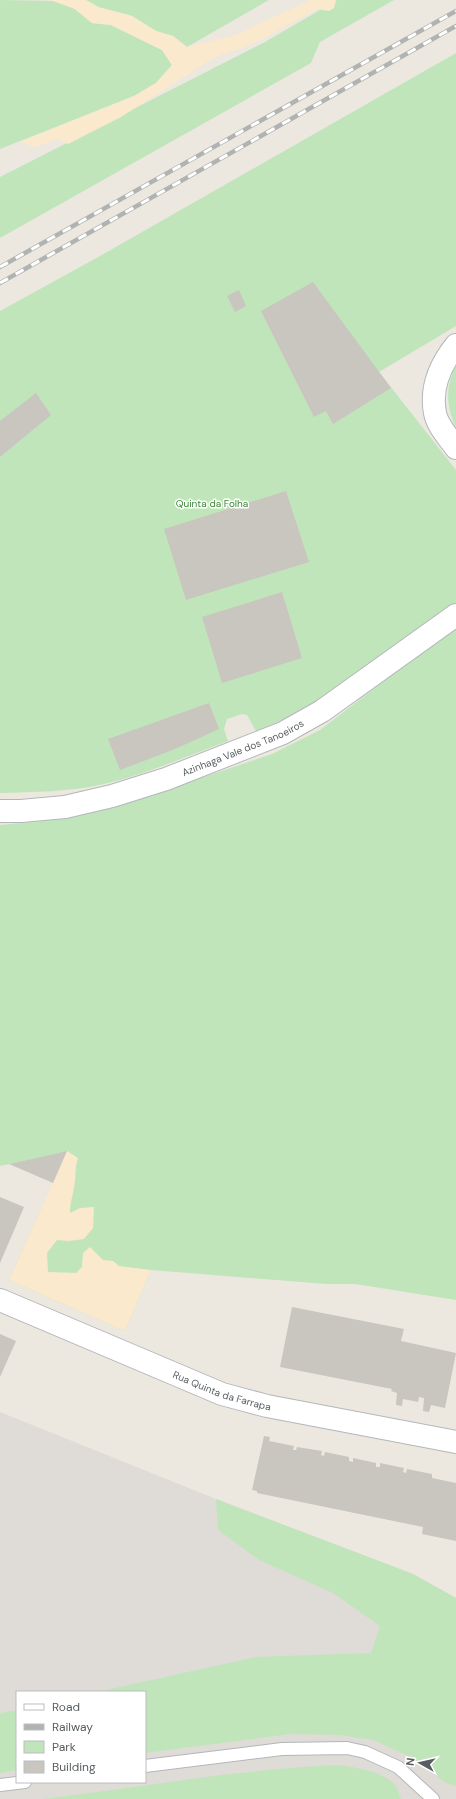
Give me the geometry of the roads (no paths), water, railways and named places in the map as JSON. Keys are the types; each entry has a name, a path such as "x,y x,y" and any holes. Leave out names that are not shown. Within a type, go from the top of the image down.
{"street":[{"path":"456,345 443,361 434,386 435,414 446,435 456,448"},
{"name":"Azinhaga Vale dos Tanoeiros","path":"0,811 21,811 65,807 112,796 166,778 283,733 322,711 456,615"},
{"name":"Rua Quinta da Farrapa","path":"0,1300 222,1394 267,1406 456,1442"}],"lane":[{"path":"146,1766 282,1749 347,1748 365,1752 398,1767 433,1799"},
{"path":"0,1785 17,1783"}],"railway":[{"path":"0,267 456,11"},
{"path":"0,283 456,26"}],"park label":[{"name":"Quinta da Folha","path":"212,503"}]}
